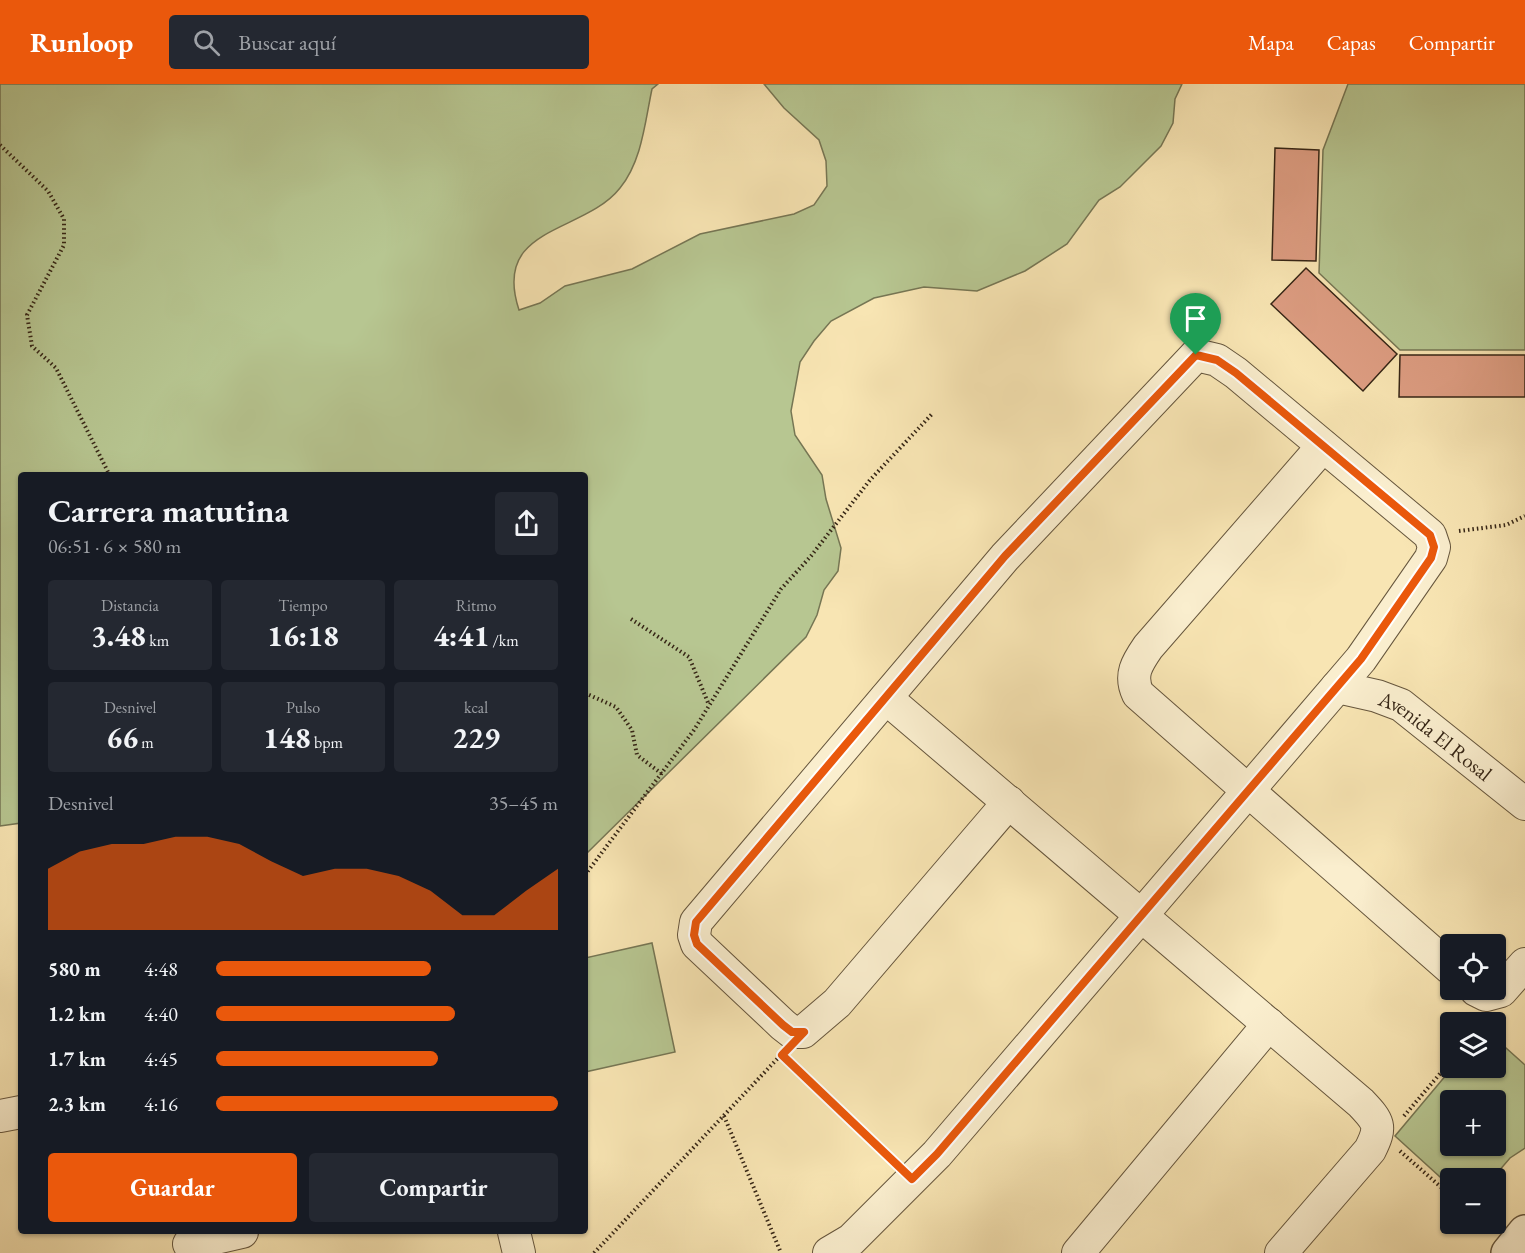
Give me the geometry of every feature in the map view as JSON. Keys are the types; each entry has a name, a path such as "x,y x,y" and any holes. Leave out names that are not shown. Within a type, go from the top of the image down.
{"street":[{"path":"829,1253 851,1240 944,1145 1361,659 1431,558 1434,547 1430,535 1236,373 1217,360 1196,355 1005,556 696,922 694,935 697,944 783,1025 792,1032 804,1032 837,1003 1009,802"},
{"path":"1323,446 1148,647 1136,665 1132,682 1138,694 1249,788 1440,959"},
{"name":"Avenida El Rosal","path":"1337,687 1377,696 1401,705 1525,804"},
{"path":"886,698 1361,1103 1376,1119 1379,1133 1370,1150 1281,1253"},
{"path":"1506,985 1525,964"},
{"path":"1078,1253 1269,1024"},
{"path":"0,1116 18,1113"},
{"path":"1508,1253 1525,1232"},
{"path":"189,1243 232,1234"},
{"path":"514,1234 519,1253"}],"path":[{"path":"0,145 48,191 64,219 64,246 27,315 32,346 56,368 108,472"},
{"path":"588,871 662,774 709,706 781,589 811,556 870,480 932,414"},
{"path":"1430,535 1506,525 1525,516"},
{"path":"631,619 689,657 709,706"},
{"path":"588,694 616,707 632,730 638,755 662,774"},
{"path":"594,1253 782,1055 912,1179"},
{"path":"1440,1074 1396,1125 1379,1133 1440,1186"},
{"path":"724,1116 781,1253"}],"green space":[{"path":"0,84 658,84 652,89 638,154 620,188 604,203 546,234 529,246 518,262 514,282 519,310 540,303 565,286 632,269 700,234 794,214 814,205 827,186 826,161 819,140 784,108 764,84 1182,84 1175,99 1173,123 1161,146 1120,187 1099,200 1067,244 1025,271 977,291 924,287 874,298 831,321 814,341 800,362 791,411 795,435 822,475 826,499 841,548 838,571 824,590 817,615 806,637 588,852 588,472 18,472 18,823 0,826"},
{"path":"1348,84 1525,84 1525,350 1400,350 1319,273 1323,150"},
{"path":"652,943 675,1052 588,1071 588,957"},
{"path":"1506,1048 1525,1065 1525,1148 1510,1158 1501,1168 1440,1168 1440,1177 1395,1136 1444,1078 1506,1078"}],"building":[{"path":"1275,148 1319,150 1316,261 1272,260"},
{"path":"1306,268 1397,354 1363,391 1271,304"},
{"path":"1400,355 1525,355 1525,397 1399,397"}],"route":[{"path":"1196,355 1205,355 1217,360 1236,373 1430,535 1434,547 1431,558 1361,659 937,1154 912,1179 782,1055 804,1032 792,1032 783,1025 697,944 694,935 696,922 1005,556 1187,361 1196,355"}]}
